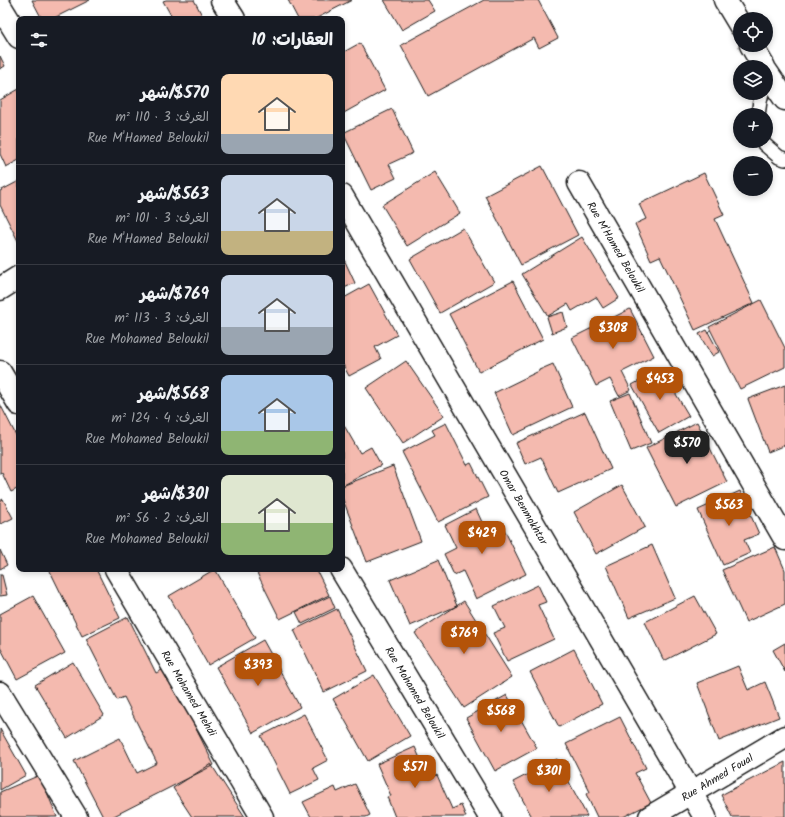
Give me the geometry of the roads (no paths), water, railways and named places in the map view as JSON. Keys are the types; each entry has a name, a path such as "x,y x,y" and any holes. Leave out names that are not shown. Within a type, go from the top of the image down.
{"street":[{"path":"222,0 232,16"},
{"path":"726,0 733,12"},
{"path":"0,6 16,32"},
{"path":"773,86 785,99"},
{"name":"Rue M'Hamed Beloukil","path":"579,183 785,538"},
{"name":"Omar Benmokhtar","path":"345,201 705,817"},
{"path":"0,289 16,279"},
{"path":"0,372 16,399"},
{"name":"Rue Mohamed Mehdi","path":"118,572 262,817"},
{"name":"Rue Mohamed Beloukil","path":"343,572 490,817"},
{"path":"0,693 76,817"},
{"name":"Rue Ahmed Foual","path":"650,817 785,737"}],"lane":[{"path":"769,148 779,157 785,159"}]}
